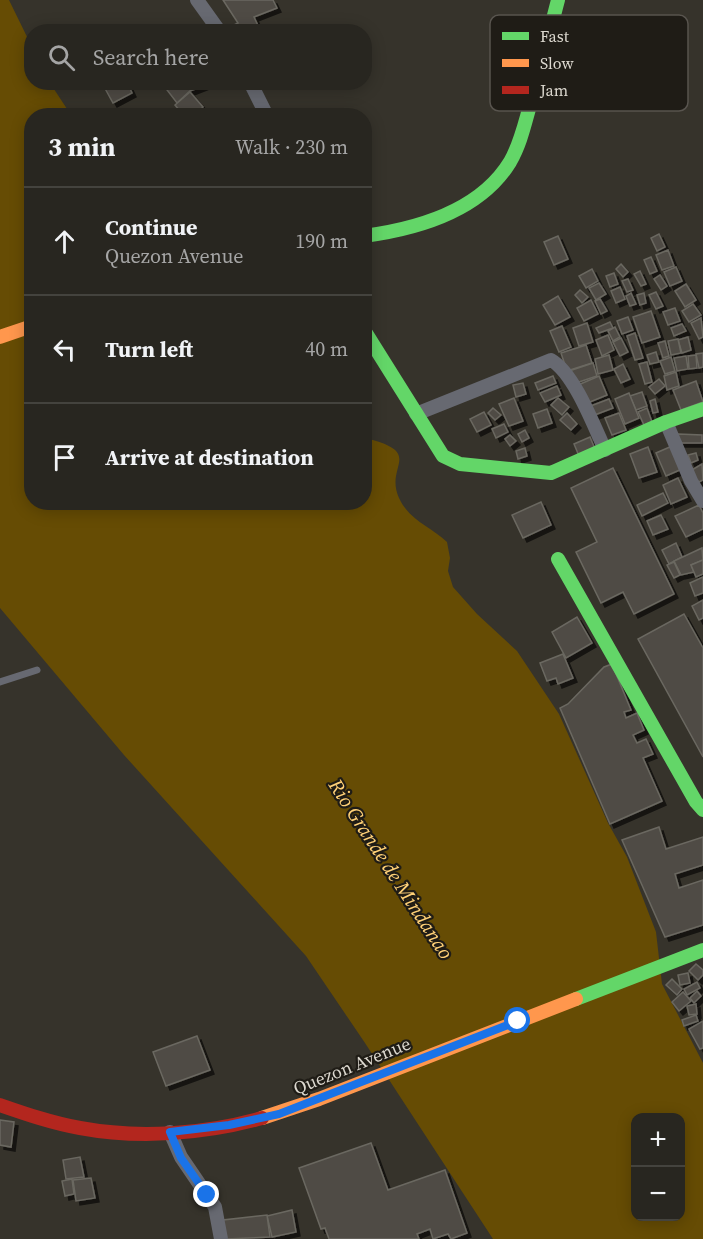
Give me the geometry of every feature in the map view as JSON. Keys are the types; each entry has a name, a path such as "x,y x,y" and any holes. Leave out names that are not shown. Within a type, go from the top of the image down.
{"street":[{"path":"197,0 214,24"},
{"path":"554,15 558,0"},
{"path":"254,90 263,108"},
{"path":"372,235 411,229 434,221 493,184 505,170 514,154 529,111"},
{"path":"0,337 24,329"},
{"path":"372,343 443,456 460,464 551,473 666,422 703,409"},
{"path":"416,414 551,360 560,366 579,395 605,450"},
{"path":"666,422 691,481 703,501"},
{"path":"558,559 703,810"},
{"name":"Quezon Avenue","path":"0,1105 89,1130 133,1134 229,1125 279,1114 703,950"},
{"path":"170,1132 181,1158 215,1207 221,1239"}],"lane":[{"path":"0,682 37,670"}],"water":[{"name":"Rio Grande de Mindanao","path":"0,0 9,0 24,31 24,90 55,90 66,108 24,108 24,510 372,510 372,440 394,449 399,455 396,487 403,506 414,518 447,542 450,558 448,571 453,587 477,614 517,651 559,714 608,823 627,857 656,932 662,984 703,1063 703,1239 493,1239 306,956 124,755 0,608"}],"building":[{"path":"223,0 273,0 277,8 254,17 257,24 236,24 238,23"},
{"path":"106,90 131,90 132,93 113,103"},
{"path":"167,90 193,90 190,91 177,103"},
{"path":"190,92 203,107 177,108 175,105"},
{"path":"659,234 665,247 657,251 651,238"},
{"path":"558,236 568,259 554,265 544,242"},
{"path":"668,250 674,266 662,270 656,255"},
{"path":"651,257 657,271 650,274 644,260"},
{"path":"621,264 628,272 623,277 616,269"},
{"path":"676,267 682,281 670,286 664,272"},
{"path":"592,269 598,281 586,288 579,276"},
{"path":"640,271 646,284 641,286 634,274"},
{"path":"614,273 618,284 610,287 606,276"},
{"path":"660,275 667,286 661,290 654,279"},
{"path":"628,279 633,290 627,292 622,281"},
{"path":"599,283 606,294 596,300 589,288"},
{"path":"686,284 696,300 685,307 675,291"},
{"path":"620,287 625,299 616,303 611,291"},
{"path":"580,290 588,297 582,303 575,295"},
{"path":"656,292 663,306 656,309 649,295"},
{"path":"631,293 636,304 630,306 626,296"},
{"path":"644,293 646,303 640,305 637,295"},
{"path":"558,296 570,317 555,325 543,305"},
{"path":"600,299 607,311 601,314 595,301"},
{"path":"591,300 598,314 584,321 577,308"},
{"path":"693,304 701,315 689,322 682,311"},
{"path":"675,308 680,321 668,325 663,312"},
{"path":"651,311 660,337 642,343 633,317"},
{"path":"628,317 633,330 622,334 617,321"},
{"path":"701,318 703,337 699,339 691,323"},
{"path":"610,322 613,328 599,333 596,328"},
{"path":"587,323 593,342 579,346 573,328"},
{"path":"682,324 686,331 674,336 671,328"},
{"path":"562,326 571,347 559,352 550,331"},
{"path":"615,327 620,337 613,341 608,331"},
{"path":"635,333 643,358 635,360 627,336"},
{"path":"608,335 614,350 602,356 596,340"},
{"path":"688,337 691,350 682,353 678,340"},
{"path":"621,338 628,352 620,356 613,342"},
{"path":"678,339 681,353 671,355 668,341"},
{"path":"665,341 669,356 663,358 658,343"},
{"path":"586,345 592,363 567,371 561,353"},
{"path":"656,352 659,362 650,364 647,355"},
{"path":"703,353 703,367 699,368 696,354"},
{"path":"609,355 613,370 598,374 595,359"},
{"path":"696,355 697,368 689,369 688,356"},
{"path":"686,356 688,369 677,371 674,358"},
{"path":"671,357 675,371 665,374 660,361"},
{"path":"647,362 652,382 645,384 639,364"},
{"path":"593,363 597,376 573,384 569,371"},
{"path":"623,364 630,379 621,383 614,369"},
{"path":"676,372 679,386 667,390 664,376"},
{"path":"553,376 556,383 538,390 535,383"},
{"path":"599,376 607,395 585,404 578,385"},
{"path":"659,379 665,386 655,394 649,387"},
{"path":"696,381 703,402 681,410 673,390"},
{"path":"523,383 526,394 516,397 513,385"},
{"path":"557,386 561,395 545,402 540,393"},
{"path":"642,392 647,406 636,410 630,396"},
{"path":"629,393 639,418 625,424 615,399"},
{"path":"514,398 523,421 509,426 499,404"},
{"path":"558,398 569,407 562,415 551,405"},
{"path":"609,399 613,408 592,416 588,407"},
{"path":"655,399 658,412 653,413 650,401"},
{"path":"493,408 501,415 495,420 488,413"},
{"path":"647,408 652,422 644,425 638,412"},
{"path":"547,409 552,423 538,428 533,414"},
{"path":"484,412 491,425 477,432 470,419"},
{"path":"567,413 577,424 571,430 560,420"},
{"path":"619,413 626,430 612,435 605,418"},
{"path":"504,424 508,432 496,438 492,429"},
{"path":"525,430 529,438 522,442 518,434"},
{"path":"678,434 702,435 702,443 678,443"},
{"path":"510,435 516,441 510,446 505,439"},
{"path":"590,437 595,449 579,456 574,444"},
{"path":"672,446 682,469 666,476 656,453"},
{"path":"648,447 657,472 639,478 630,454"},
{"path":"525,448 527,456 518,459 516,451"},
{"path":"696,453 698,460 691,463 688,455"},
{"path":"702,464 703,480 697,483 690,471"},
{"path":"613,468 674,594 634,614 623,592 601,603 576,552 597,542 571,488"},
{"path":"678,478 687,497 671,504 663,485"},
{"path":"663,493 668,503 642,516 637,505"},
{"path":"541,502 551,525 523,538 512,515"},
{"path":"699,505 703,513 703,529 686,537 675,516"},
{"path":"661,515 668,529 653,535 647,521"},
{"path":"676,543 682,557 669,564 662,550"},
{"path":"702,548 703,560 691,565 694,572 681,575 674,561"},
{"path":"703,560 703,574 696,577 691,565"},
{"path":"674,562 680,575 674,578 667,565"},
{"path":"703,577 703,593 695,596 690,583"},
{"path":"703,600 703,618 699,620 692,606"},
{"path":"684,614 703,648 703,757 638,639"},
{"path":"577,617 592,643 566,658 552,632"},
{"path":"563,654 573,678 558,684 556,678 547,681 540,663"},
{"path":"612,664 631,710 624,712 626,718 637,713 644,730 633,735 637,743 646,739 653,754 643,758 662,801 610,824 560,708 568,704 604,667"},
{"path":"659,827 666,849 703,837 703,865 675,874 679,888 703,880 703,925 665,937 622,840"},
{"path":"696,964 703,970 703,975 698,980 689,971"},
{"path":"688,973 690,983 680,985 678,975"},
{"path":"672,979 682,989 677,995 666,985"},
{"path":"697,982 700,988 687,995 684,989"},
{"path":"697,991 701,996 694,1003 690,998"},
{"path":"683,992 691,1001 679,1011 672,1002"},
{"path":"696,1004 697,1014 689,1015 687,1006"},
{"path":"696,1015 698,1021 684,1026 682,1020"},
{"path":"703,1021 703,1048 700,1049 689,1029"},
{"path":"197,1036 210,1070 166,1086 153,1052"},
{"path":"0,1120 14,1122 11,1147 0,1145"},
{"path":"371,1143 388,1190 445,1170 467,1233 451,1239 448,1234 433,1239 430,1229 417,1234 419,1239 329,1239 325,1228 321,1229 299,1168"},
{"path":"80,1157 84,1177 66,1179 63,1160"},
{"path":"91,1178 95,1198 76,1201 73,1180"},
{"path":"72,1179 74,1194 65,1196 62,1181"},
{"path":"292,1210 296,1232 272,1237 267,1216"},
{"path":"267,1215 270,1237 226,1239 223,1220"}],"traffic: fast":[{"path":"554,15 558,0"},
{"path":"372,235 405,228 446,215 482,193 497,179 514,155 528,111"},
{"path":"372,343 443,456 460,464 551,473 666,422 703,409"},
{"path":"558,559 696,802 703,810"},
{"path":"576,999 703,950"}],"traffic: slow":[{"path":"0,337 24,329"},
{"path":"262,1118 319,1099 576,999"}],"traffic: jam":[{"path":"0,1105 70,1126 125,1133 195,1131 262,1118"}],"route":[{"path":"207,1195 181,1158 170,1132 229,1125 279,1114 518,1021"}]}
